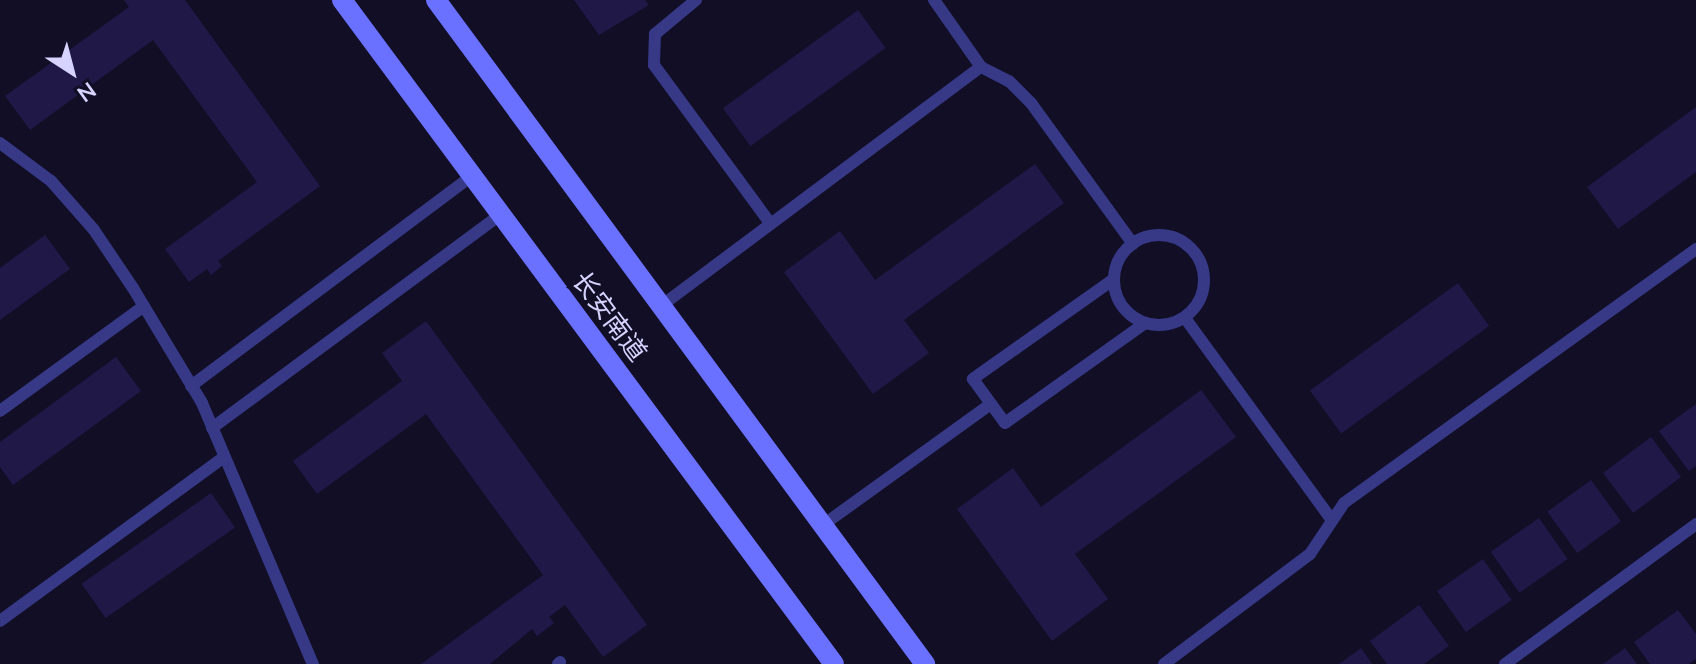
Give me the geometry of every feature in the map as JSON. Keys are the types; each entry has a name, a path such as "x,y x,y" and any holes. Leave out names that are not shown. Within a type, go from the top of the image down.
{"main road":[{"name":"长安南道","path":"342,0 834,664"},
{"name":"长安南道","path":"436,0 925,664"}],"lane":[{"path":"696,0 655,34 654,65 771,224"},
{"path":"934,0 981,67 1009,81 1031,103 1133,244"},
{"path":"661,306 981,67"},
{"path":"0,143 51,181 94,230 144,306 212,428 313,664"},
{"path":"191,386 472,176"},
{"path":"212,428 501,214"},
{"path":"1158,235 1184,242 1194,251 1204,287 1185,318 1161,326 1145,323 1120,303 1114,279 1117,265 1133,244 1158,235"},
{"path":"1164,664 1310,554 1344,503 1696,249"},
{"path":"1114,279 973,379 1005,423 1145,323"},
{"path":"0,411 144,306"},
{"path":"1185,318 1331,519"},
{"path":"823,525 991,404"},
{"path":"0,621 224,457"},
{"path":"1505,664 1696,524"}],"building":[{"path":"124,0 185,0 320,186 218,261 222,266 211,275 207,269 189,282 165,249 257,182 153,40 30,130 5,96 129,7"},
{"path":"574,0 645,0 649,5 599,35"},
{"path":"858,10 886,48 751,146 723,108"},
{"path":"1696,107 1696,172 1618,229 1587,187"},
{"path":"1035,164 1064,203 904,320 929,353 873,394 784,272 840,231 875,280"},
{"path":"45,235 70,269 0,320 0,268"},
{"path":"1458,283 1489,326 1341,433 1310,391"},
{"path":"426,321 647,625 603,657 565,605 549,617 554,623 537,636 532,629 490,664 421,664 543,575 426,414 317,494 293,461 402,381 382,353"},
{"path":"116,357 141,391 13,485 0,467 0,442"},
{"path":"1201,390 1236,437 1075,554 1108,599 1052,641 957,509 1013,468 1041,507"},
{"path":"1696,404 1696,466 1689,471 1659,431"},
{"path":"1651,437 1681,477 1633,513 1603,473"},
{"path":"1591,480 1621,521 1577,553 1547,512"},
{"path":"211,493 235,527 106,618 82,584"},
{"path":"1539,518 1568,559 1519,593 1491,552"},
{"path":"1483,559 1512,600 1466,632 1437,591"},
{"path":"1419,605 1449,646 1424,664 1387,664 1370,641"},
{"path":"1678,610 1696,634 1696,659 1689,664 1650,664 1634,642"},
{"path":"1361,648 1372,664 1339,664"},
{"path":"1625,648 1637,664 1603,664"}]}
